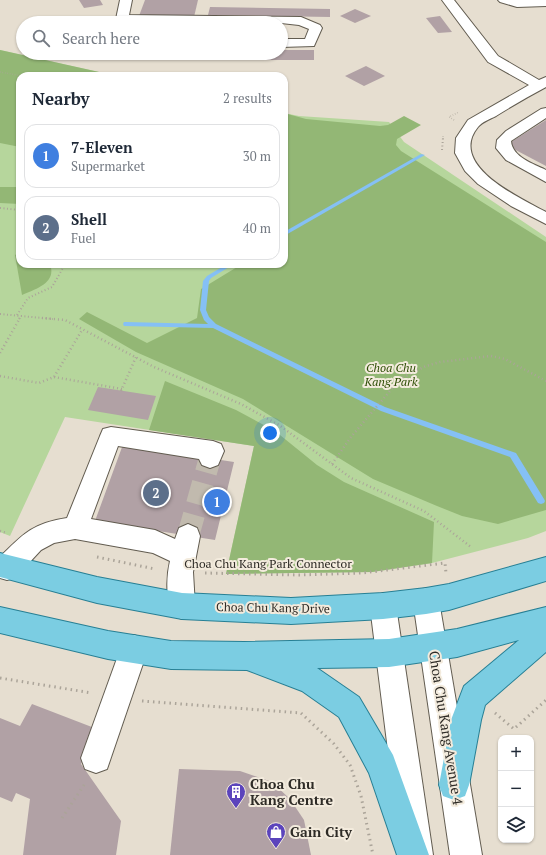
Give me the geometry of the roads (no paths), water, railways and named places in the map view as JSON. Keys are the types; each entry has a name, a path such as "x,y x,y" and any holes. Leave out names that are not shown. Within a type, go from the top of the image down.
{"main road":[{"name":"Choa Chu Kang Drive","path":"2,571 182,606 291,610 383,606 426,601 449,597 546,569"},
{"path":"3,617 108,645 171,655 244,656 389,653 457,643 546,620"},
{"path":"454,785 466,720 474,696 546,633"},
{"path":"244,656 311,680 349,707 382,766 413,855"}],"street":[{"path":"125,16 126,0"},
{"path":"448,0 493,59 542,83"},
{"path":"504,0 517,4 546,3"},
{"path":"288,21 301,21 316,28 310,43 288,43"},
{"path":"542,83 473,123 465,131 460,148 467,164 478,176 546,219"},
{"path":"546,112 504,140 504,148 511,157 546,177"},
{"path":"75,528 111,436 213,451 210,458"},
{"path":"2,571 32,542 50,532 75,528 155,542 184,554 182,606"},
{"name":"Choa Chu Kang Avenue 4","path":"426,601 466,855"},
{"path":"383,606 416,855"},
{"path":"96,758 134,649"}],"waterway":[{"path":"288,232 423,155"},
{"path":"214,326 206,318 203,310 206,281 209,277 224,268"},
{"path":"126,324 214,326"},
{"path":"214,326 383,409 513,455 541,501"}],"tunnel":[{"path":"188,536 210,458"}],"place":[{"name":"Shell","path":"156,493"},
{"name":"7-Eleven","path":"217,502"},
{"name":"Choa Chu Kang Centre","path":"236,809"},
{"name":"Gain City","path":"276,849"}],"park label":[{"name":"Choa Chu Kang Park","path":"391,375"}]}
